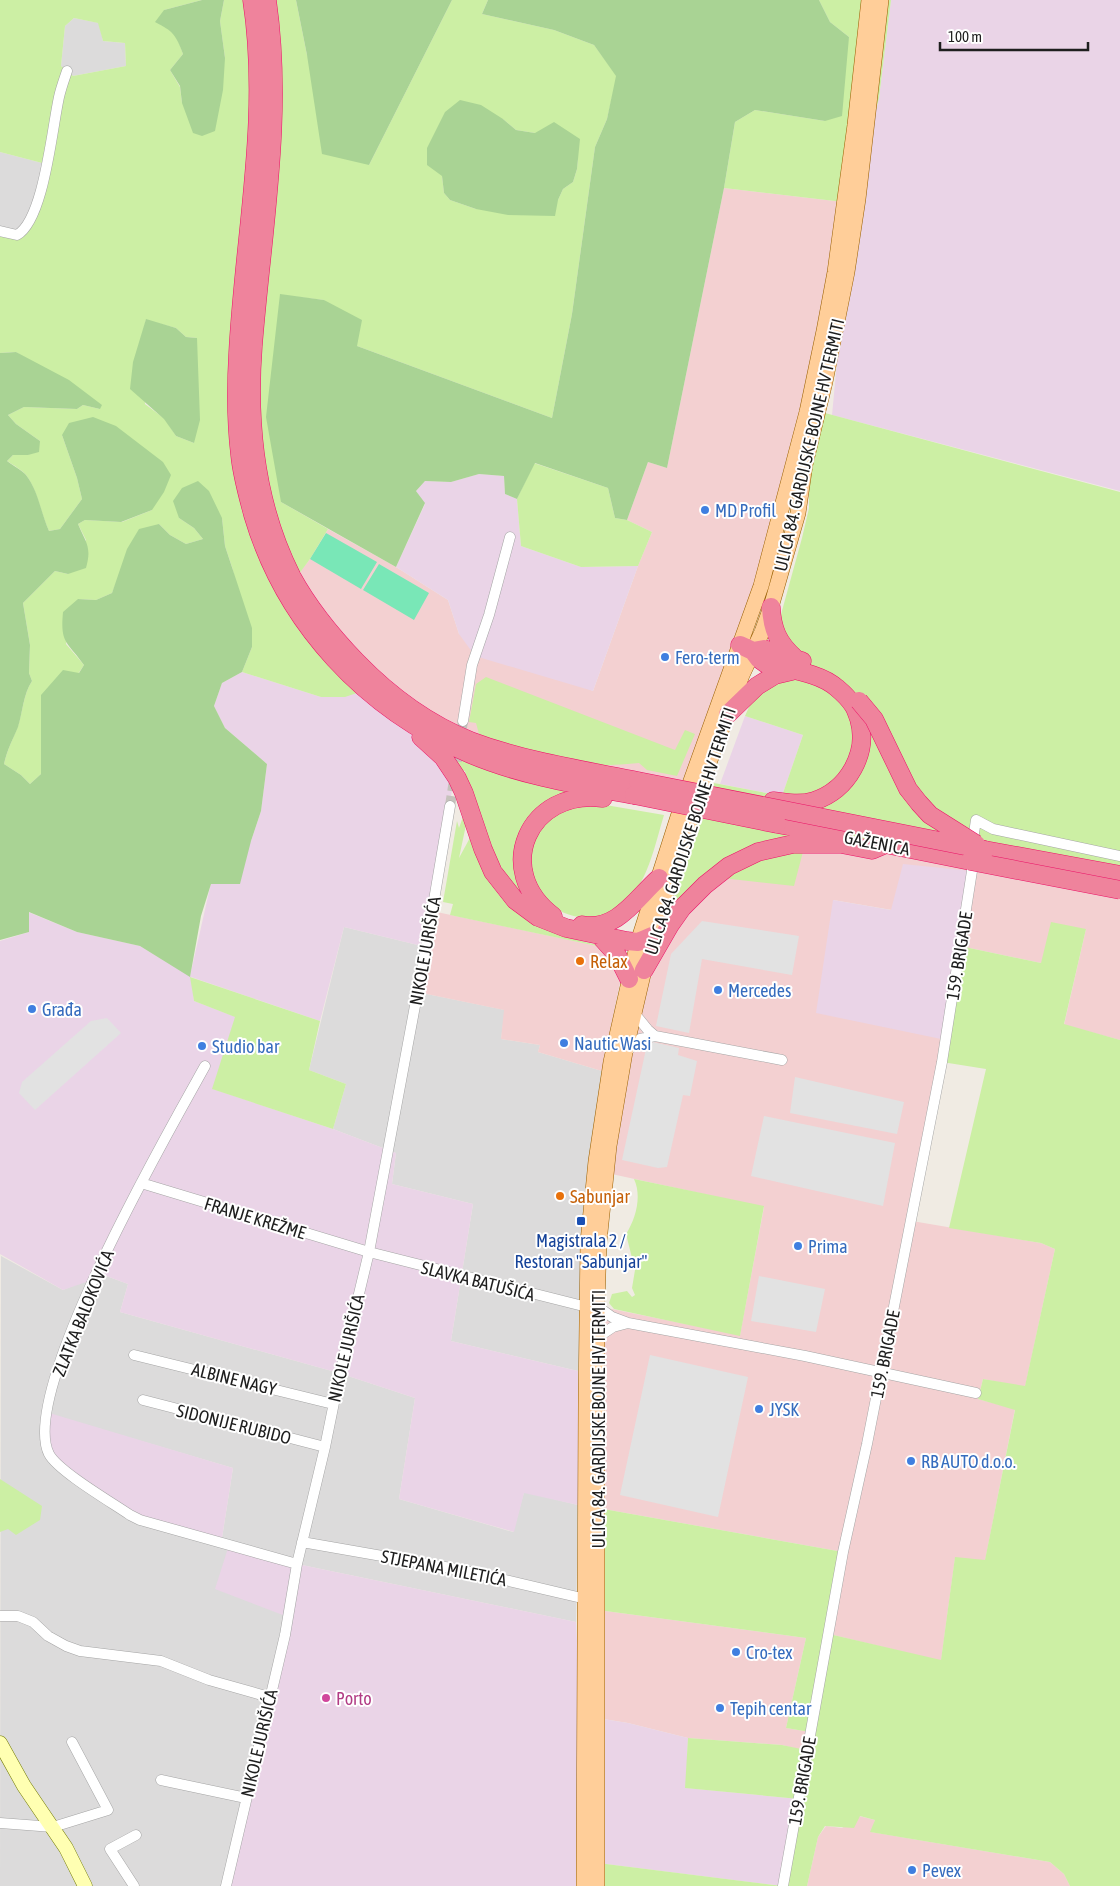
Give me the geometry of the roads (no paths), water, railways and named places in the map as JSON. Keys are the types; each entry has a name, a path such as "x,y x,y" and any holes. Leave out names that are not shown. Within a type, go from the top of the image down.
{"highway":[{"path":"252,0 256,29 259,125 238,353 236,401 240,457 247,493 261,540 276,575 315,638 355,681 409,723 431,736 472,755 526,773 636,788"},
{"path":"267,0 274,76 273,128 270,181 253,348 251,402 253,447 263,498 274,534 292,577 323,623 366,671 404,703 432,721 471,740 636,788"},
{"path":"771,607 772,626 794,665"},
{"path":"746,648 766,664 794,665 823,670 842,684 856,703 874,720 908,789 918,803 930,815 984,850"},
{"path":"728,714 757,686 794,665"},
{"path":"728,799 740,796 789,803 803,803 813,801 832,792 853,770 859,755 862,739 856,703"},
{"path":"409,723 425,742 443,757 457,778 493,872 508,893 538,917 548,922 599,935 645,939"},
{"path":"636,788 623,800 589,796 577,797 548,810 540,817 526,836 522,849 522,864 525,877 530,893 540,907 554,917 586,926 612,921 627,911 659,878"},
{"name":"GAŽENICA","path":"636,788 728,799 1120,875"},
{"name":"GAŽENICA","path":"636,788 886,844 1120,890"},
{"path":"644,970 682,908 728,866 758,852 793,844 841,844 872,850 886,844"},
{"path":"599,935 617,955 629,979"}],"main road":[{"name":"ULICA 84. GARDIJSKE BOJNE HV TERMITI","path":"584,1886 586,1599 592,1306 588,1242 596,1161 610,1062 629,979 742,674 746,648 761,586 815,379 826,323 852,144 868,0"},
{"name":"ULICA 84. GARDIJSKE BOJNE HV TERMITI","path":"597,1886 598,1337 592,1306 609,1146 625,1052 644,970 645,939 659,878 678,817 746,648 771,607 798,513 805,464 825,382 858,199 881,0"},
{"path":"0,1743 6,1762 66,1848 85,1886"}],"street":[{"path":"0,231 17,235 23,231 40,195 59,97 67,71"},
{"path":"463,721 472,665 489,615 510,537"},
{"name":"NIKOLE JURIŠIĆA","path":"226,1886 285,1635 297,1564 369,1252 426,948 450,806"},
{"name":"159. BRIGADE","path":"783,1886 843,1552 867,1444 944,1048 972,871 976,820 992,829 1120,856"},
{"path":"634,1014 655,1036"},
{"path":"625,1052 640,1039 655,1036 782,1060"},
{"name":"ZLATKA BALOKOVIĆA","path":"205,1066 141,1183 92,1280 64,1351 46,1412 45,1437 48,1453 57,1465 130,1515 140,1520 297,1564"},
{"name":"FRANJE KREŽME","path":"141,1183 369,1252"},
{"name":"SLAVKA BATUŠIĆA","path":"369,1252 592,1306 628,1323 806,1356 976,1393"},
{"path":"598,1337 613,1327 628,1323"},
{"name":"ALBINE NAGY","path":"134,1355 333,1404"},
{"name":"SIDONIJE RUBIDO","path":"143,1400 325,1447"},
{"name":"STJEPANA MILETIĆA","path":"302,1542 462,1570 586,1599"},
{"path":"0,1616 18,1616 33,1622 48,1636 80,1651 161,1661 209,1680 269,1697"},
{"path":"0,1823 52,1827 108,1810 72,1742"},
{"path":"161,1780 246,1798"},
{"path":"134,1886 110,1849 136,1836"}],"tunnel":[{"path":"450,806 463,721"}],"place":[{"name":"MD Profil","path":"705,510"},
{"name":"Fero-term","path":"665,657"},
{"name":"Relax","path":"580,961"},
{"name":"Mercedes","path":"718,990"},
{"name":"Građa","path":"32,1009"},
{"name":"Nautic Wasi","path":"564,1043"},
{"name":"Studio bar","path":"202,1046"},
{"name":"Sabunjar","path":"560,1196"},
{"name":"Magistrala 2 / Restoran \"Sabunjar\"","path":"581,1221"},
{"name":"Prima","path":"798,1246"},
{"name":"JYSK","path":"759,1409"},
{"name":"RB AUTO d.o.o.","path":"911,1461"},
{"name":"Cro-tex","path":"736,1652"},
{"name":"Porto","path":"326,1698"},
{"name":"Tepih centar","path":"720,1708"},
{"name":"Pevex","path":"912,1870"}]}
